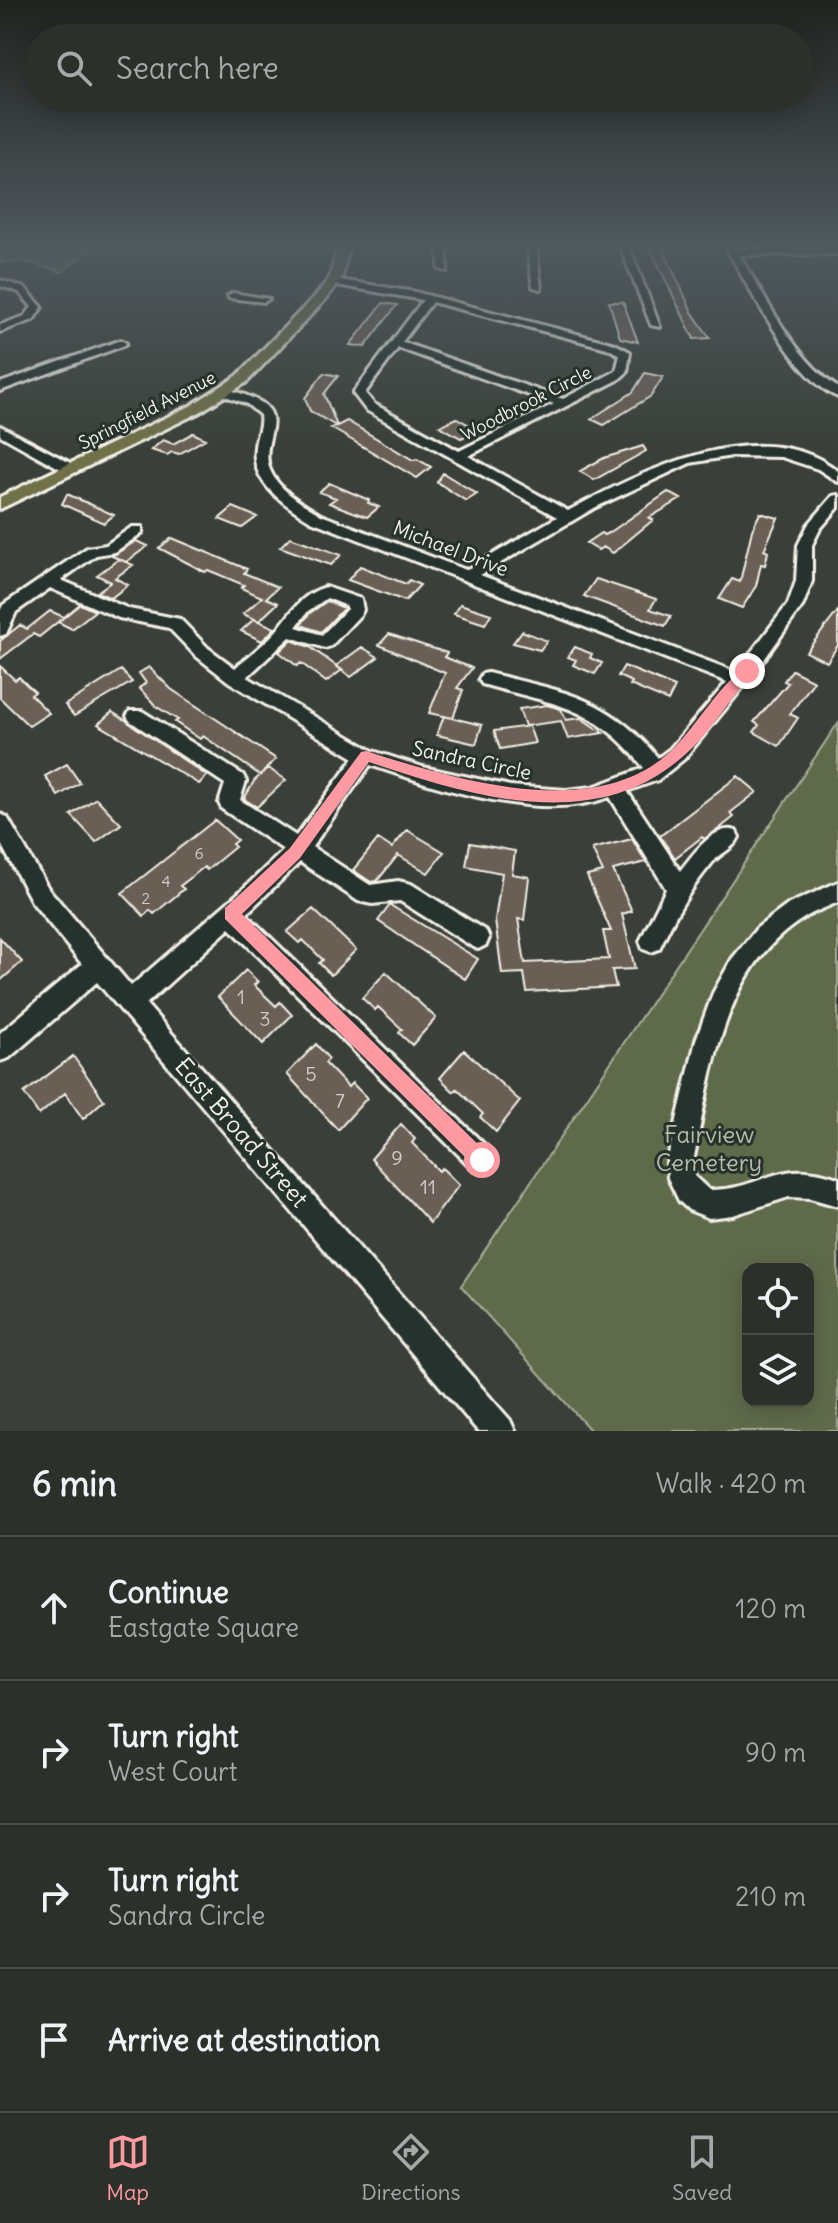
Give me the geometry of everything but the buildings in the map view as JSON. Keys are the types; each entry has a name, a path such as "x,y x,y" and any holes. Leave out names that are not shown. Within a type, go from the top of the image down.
{"main road":[{"name":"Springfield Avenue","path":"0,504 168,423 224,392 264,359 305,313"}],"street":[{"path":"0,329 29,318 33,313"},
{"name":"Woodbrook Circle","path":"419,313 362,388 359,393 362,399 370,407 568,517"},
{"name":"Woodbrook Circle","path":"459,456 614,378 626,354 623,350 481,313"},
{"path":"651,313 656,325"},
{"path":"772,313 809,369 827,388 838,393"},
{"path":"0,387 121,343"},
{"path":"396,344 564,403"},
{"name":"Michael Drive","path":"224,392 261,407 267,414 261,461 274,488 316,518 739,680"},
{"path":"0,430 71,469"},
{"path":"467,576 568,517 669,466 729,453 795,455 824,466 838,478"},
{"name":"Sandra Circle","path":"49,581 114,612 145,621 174,623 202,652 235,678 366,756 423,775 510,794 566,798 615,788 656,769 677,754 739,680 795,605 804,581 805,545 813,528 838,499"},
{"path":"0,630 9,609 92,551 110,549 137,530"},
{"path":"235,678 287,630"},
{"path":"488,679 565,700 599,714 623,730 656,769"},
{"path":"136,716 236,781 229,803 366,894 382,897 393,890 403,891 478,938"},
{"path":"130,1002 231,914 298,849 366,756"},
{"path":"615,788 672,877 677,890"},
{"name":"East Broad Street","path":"0,823 40,895 98,966 499,1431"},
{"path":"651,941 677,890 708,852 729,837"},
{"path":"838,892 802,907 786,918 760,941 730,979 705,1049 680,1162 680,1178 693,1197 708,1205 740,1200 783,1185 817,1184 838,1192"},
{"path":"231,914 482,1160"},
{"path":"0,1049 98,966"}],"green space":[{"name":"Fairview Cemetery","path":"838,723 838,1431 591,1431 461,1286"}],"route":[{"path":"482,1160 231,914 295,853 366,756 423,775 510,794 566,798 593,795 651,774 677,754 747,671"}]}
